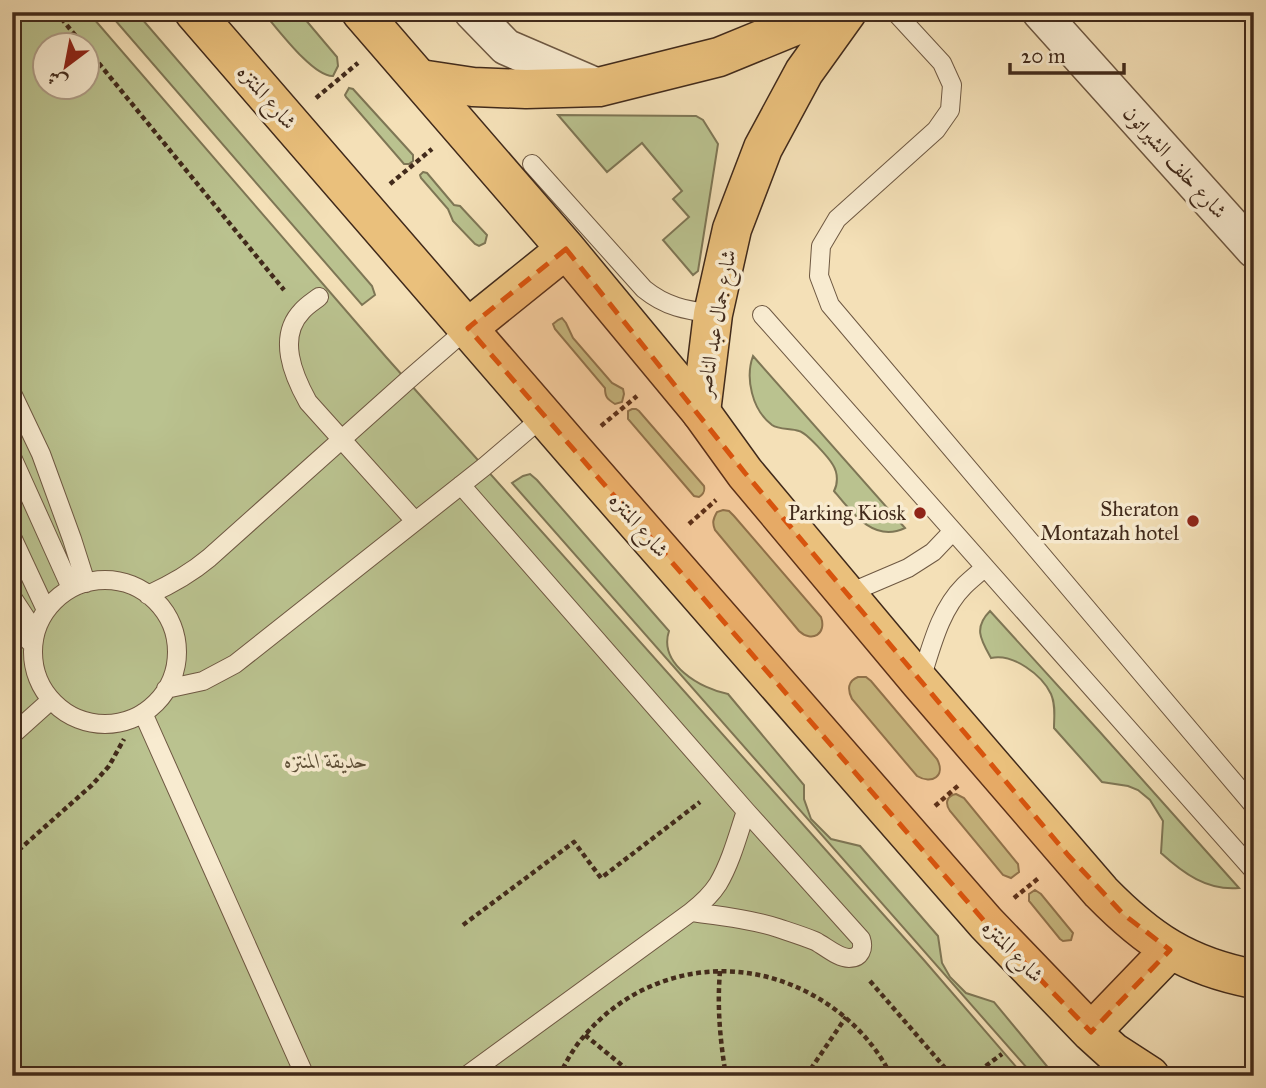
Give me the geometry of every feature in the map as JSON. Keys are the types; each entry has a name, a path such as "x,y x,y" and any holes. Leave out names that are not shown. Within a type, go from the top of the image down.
{"main road":[{"name":"شارع المنتزه","path":"194,12 986,923 1091,1032 1113,1052 1150,1076"},
{"path":"420,79 473,87 599,87 719,57 829,12"},
{"name":"شارع جمال عبد الناصر","path":"701,412 713,314 732,229 763,148 804,72 847,12"},
{"path":"373,26 566,249 701,412 745,473 1068,855 1123,914 1170,950 1211,969 1254,979"},
{"path":"468,328 566,249"},
{"path":"1091,1032 1170,950"}],"street":[{"path":"472,12 506,47 599,87"},
{"name":"شارع خلف الشيراتون","path":"1040,12 1254,250"}],"lane":[{"path":"895,12 942,63 952,85 950,110 936,130 837,219 821,246 819,276 830,305 1254,806"},
{"path":"532,164 644,289 668,305 713,314"},
{"path":"319,297 301,311 291,327 291,363 298,383 309,402 415,521"},
{"path":"762,315 1254,871"},
{"path":"148,595 191,573 209,558 468,328"},
{"path":"12,393 49,475 78,586"},
{"path":"166,689 203,681 235,664 544,416"},
{"path":"12,457 78,586"},
{"path":"461,485 861,939 862,952 856,957 844,957 813,940 777,927 740,918 691,912"},
{"path":"847,594 908,568 933,552 953,531"},
{"path":"12,537 46,610"},
{"path":"920,682 945,612 962,587 985,568"},
{"path":"12,597 34,644 38,680 51,701 79,720 96,724 113,723 136,716 156,702 166,689 174,670 177,649 173,628 162,610 148,595 134,587 102,580 78,586 57,598 46,610 34,644"},
{"path":"12,624 34,644"},
{"path":"12,640 34,644"},
{"path":"12,735 51,701"},
{"path":"136,716 305,1076"},
{"path":"466,1076 706,899 718,884 729,862 746,811"}],"path":[{"path":"56,12 73,32"},
{"path":"288,121 373,26"},
{"path":"102,68 301,311"},
{"path":"363,207 460,125"},
{"path":"573,450 667,371"},
{"path":"660,550 745,473"},
{"path":"12,856 92,785 109,766 136,716"},
{"path":"904,830 989,762"},
{"path":"463,925 574,842 601,878 723,785"},
{"path":"986,923 1068,855"},
{"path":"850,958 952,1076"},
{"path":"720,971 718,1024 726,1076"},
{"path":"559,1076 585,1035 611,1010 638,992 667,979 698,972 730,971 762,975 793,985 821,999 846,1017 867,1040 891,1076"},
{"path":"806,1076 846,1017"},
{"path":"585,1035 635,1076"},
{"path":"972,1076 1002,1054"}],"highlighted area":[{"path":"566,249 745,473 1068,855 1123,914 1170,950 1091,1032 986,923 468,328"}],"green space":[{"name":"حديقة المنتزه","path":"12,12 88,12 386,357 923,959 1024,1076 12,1076"},
{"path":"108,12 136,12 372,286 375,295 362,305"},
{"path":"263,12 299,12 337,57 338,66 333,76 316,69 306,60"},
{"path":"349,88 353,89 413,155 413,161 404,164 346,97"},
{"path":"558,115 696,116 703,120 718,144 698,271 693,275 663,240 689,217 673,199 682,191 642,143 607,172"},
{"path":"423,172 487,235 485,243 479,246 475,244 453,221 448,209 421,178"},
{"path":"562,318 573,338 612,383 623,389 622,402 615,404 608,399 605,388 555,329 553,324"},
{"path":"753,356 905,528 883,532 856,516 834,491 837,478 835,468 818,446 803,433 775,427 765,419 755,402 750,384"},
{"path":"628,411 639,411 704,486 701,496 694,496 628,419"},
{"path":"530,474 669,631 667,643 676,664 695,681 728,694 804,785 804,799 811,819 831,839 860,846 938,936 942,963 950,977 966,993 994,1002 1055,1076 1034,1076 512,483"},
{"path":"723,510 734,516 821,617 822,628 817,635 804,635 799,631 715,530 713,523 717,512"},
{"path":"990,611 1239,888 1206,884 1161,853 1163,821 1150,800 1128,786 1102,782 1054,728 1053,698 1041,680 1017,662 1000,657 991,658 980,634 982,623"},
{"path":"858,677 866,677 871,681 937,759 940,770 936,777 928,780 917,776 852,699 849,686"},
{"path":"956,794 964,798 1018,864 1019,872 1011,878 1003,875 950,811 947,801"},
{"path":"1035,890 1073,933 1071,940 1060,939 1029,901 1029,894"}],"place":[{"name":"Parking Kiosk","path":"920,513"},
{"name":"Sheraton Montazah hotel","path":"1193,521"}]}
